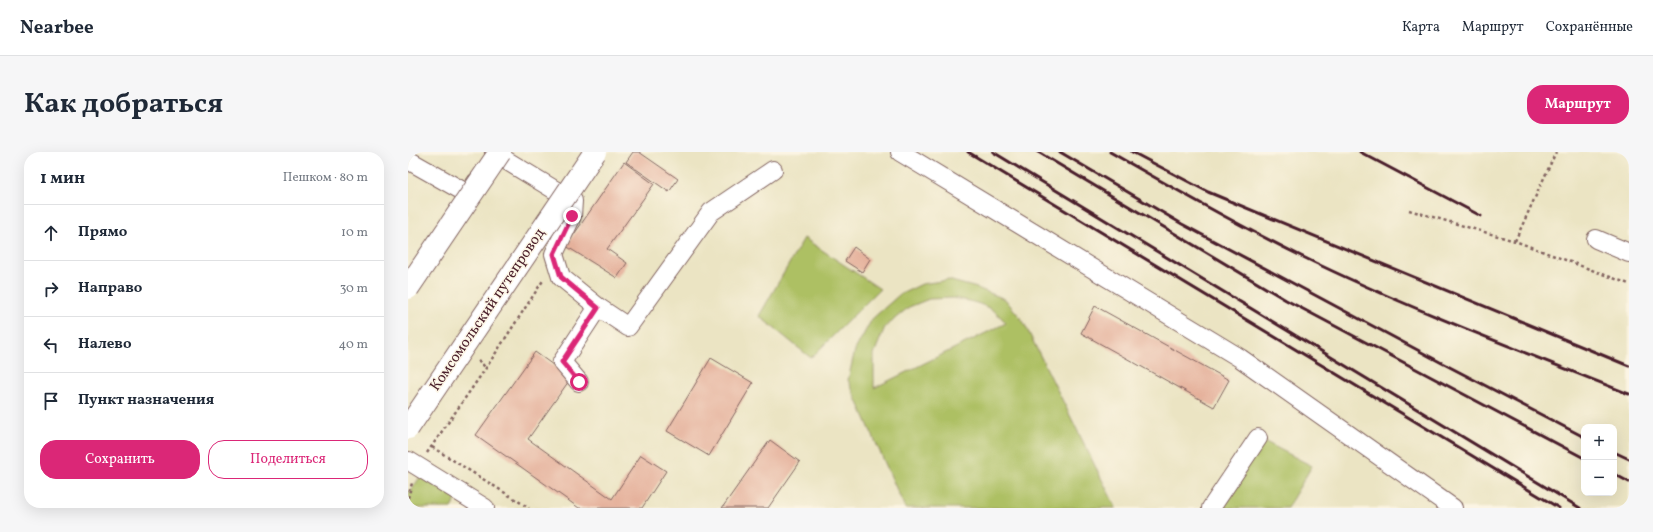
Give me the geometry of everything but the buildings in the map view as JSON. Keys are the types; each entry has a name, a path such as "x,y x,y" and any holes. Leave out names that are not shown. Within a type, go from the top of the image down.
{"main road":[{"path":"408,288 495,152"},
{"name":"Комсомольский путепровод","path":"408,428 595,152"}],"street":[{"path":"408,160 468,194 495,152 573,201 572,216 554,254 561,277 598,308 628,327 711,212 773,170"},
{"path":"900,152 1240,358 1453,508"},
{"path":"1596,239 1629,253"},
{"path":"579,382 562,362 598,308"},
{"path":"1211,508 1258,438"},
{"path":"413,464 485,508"}],"path":[{"path":"1514,241 1556,152"},
{"path":"1409,210 1514,241 1629,284"},
{"path":"413,464 432,446 505,339 544,279 546,272"},
{"path":"432,446 528,508"}],"green space":[{"path":"804,238 880,289 811,358 759,316"},
{"path":"948,280 977,288 1005,299 1023,321 1116,508 905,508 848,380 855,350 872,319 899,295 922,284","holes":["953,298 983,305 995,312 1006,323 874,388 874,354 885,327 909,307 929,299"]},
{"path":"1258,438 1312,466 1287,508 1219,508"},
{"path":"420,477 457,498 451,508 408,508 408,495"}],"railway":[{"path":"968,152 1559,508"},
{"path":"993,152 1580,508"},
{"path":"1038,152 1286,300 1581,456"},
{"path":"1060,152 1182,224 1581,435"},
{"path":"1110,152 1253,231 1341,275 1464,328 1629,394"},
{"path":"1132,152 1208,192 1629,366"},
{"path":"1360,152 1481,216"},
{"path":"1617,453 1629,459"},
{"path":"1617,476 1629,482"}],"route":[{"path":"572,216 554,254 561,277 598,308 562,362 579,382"}]}
